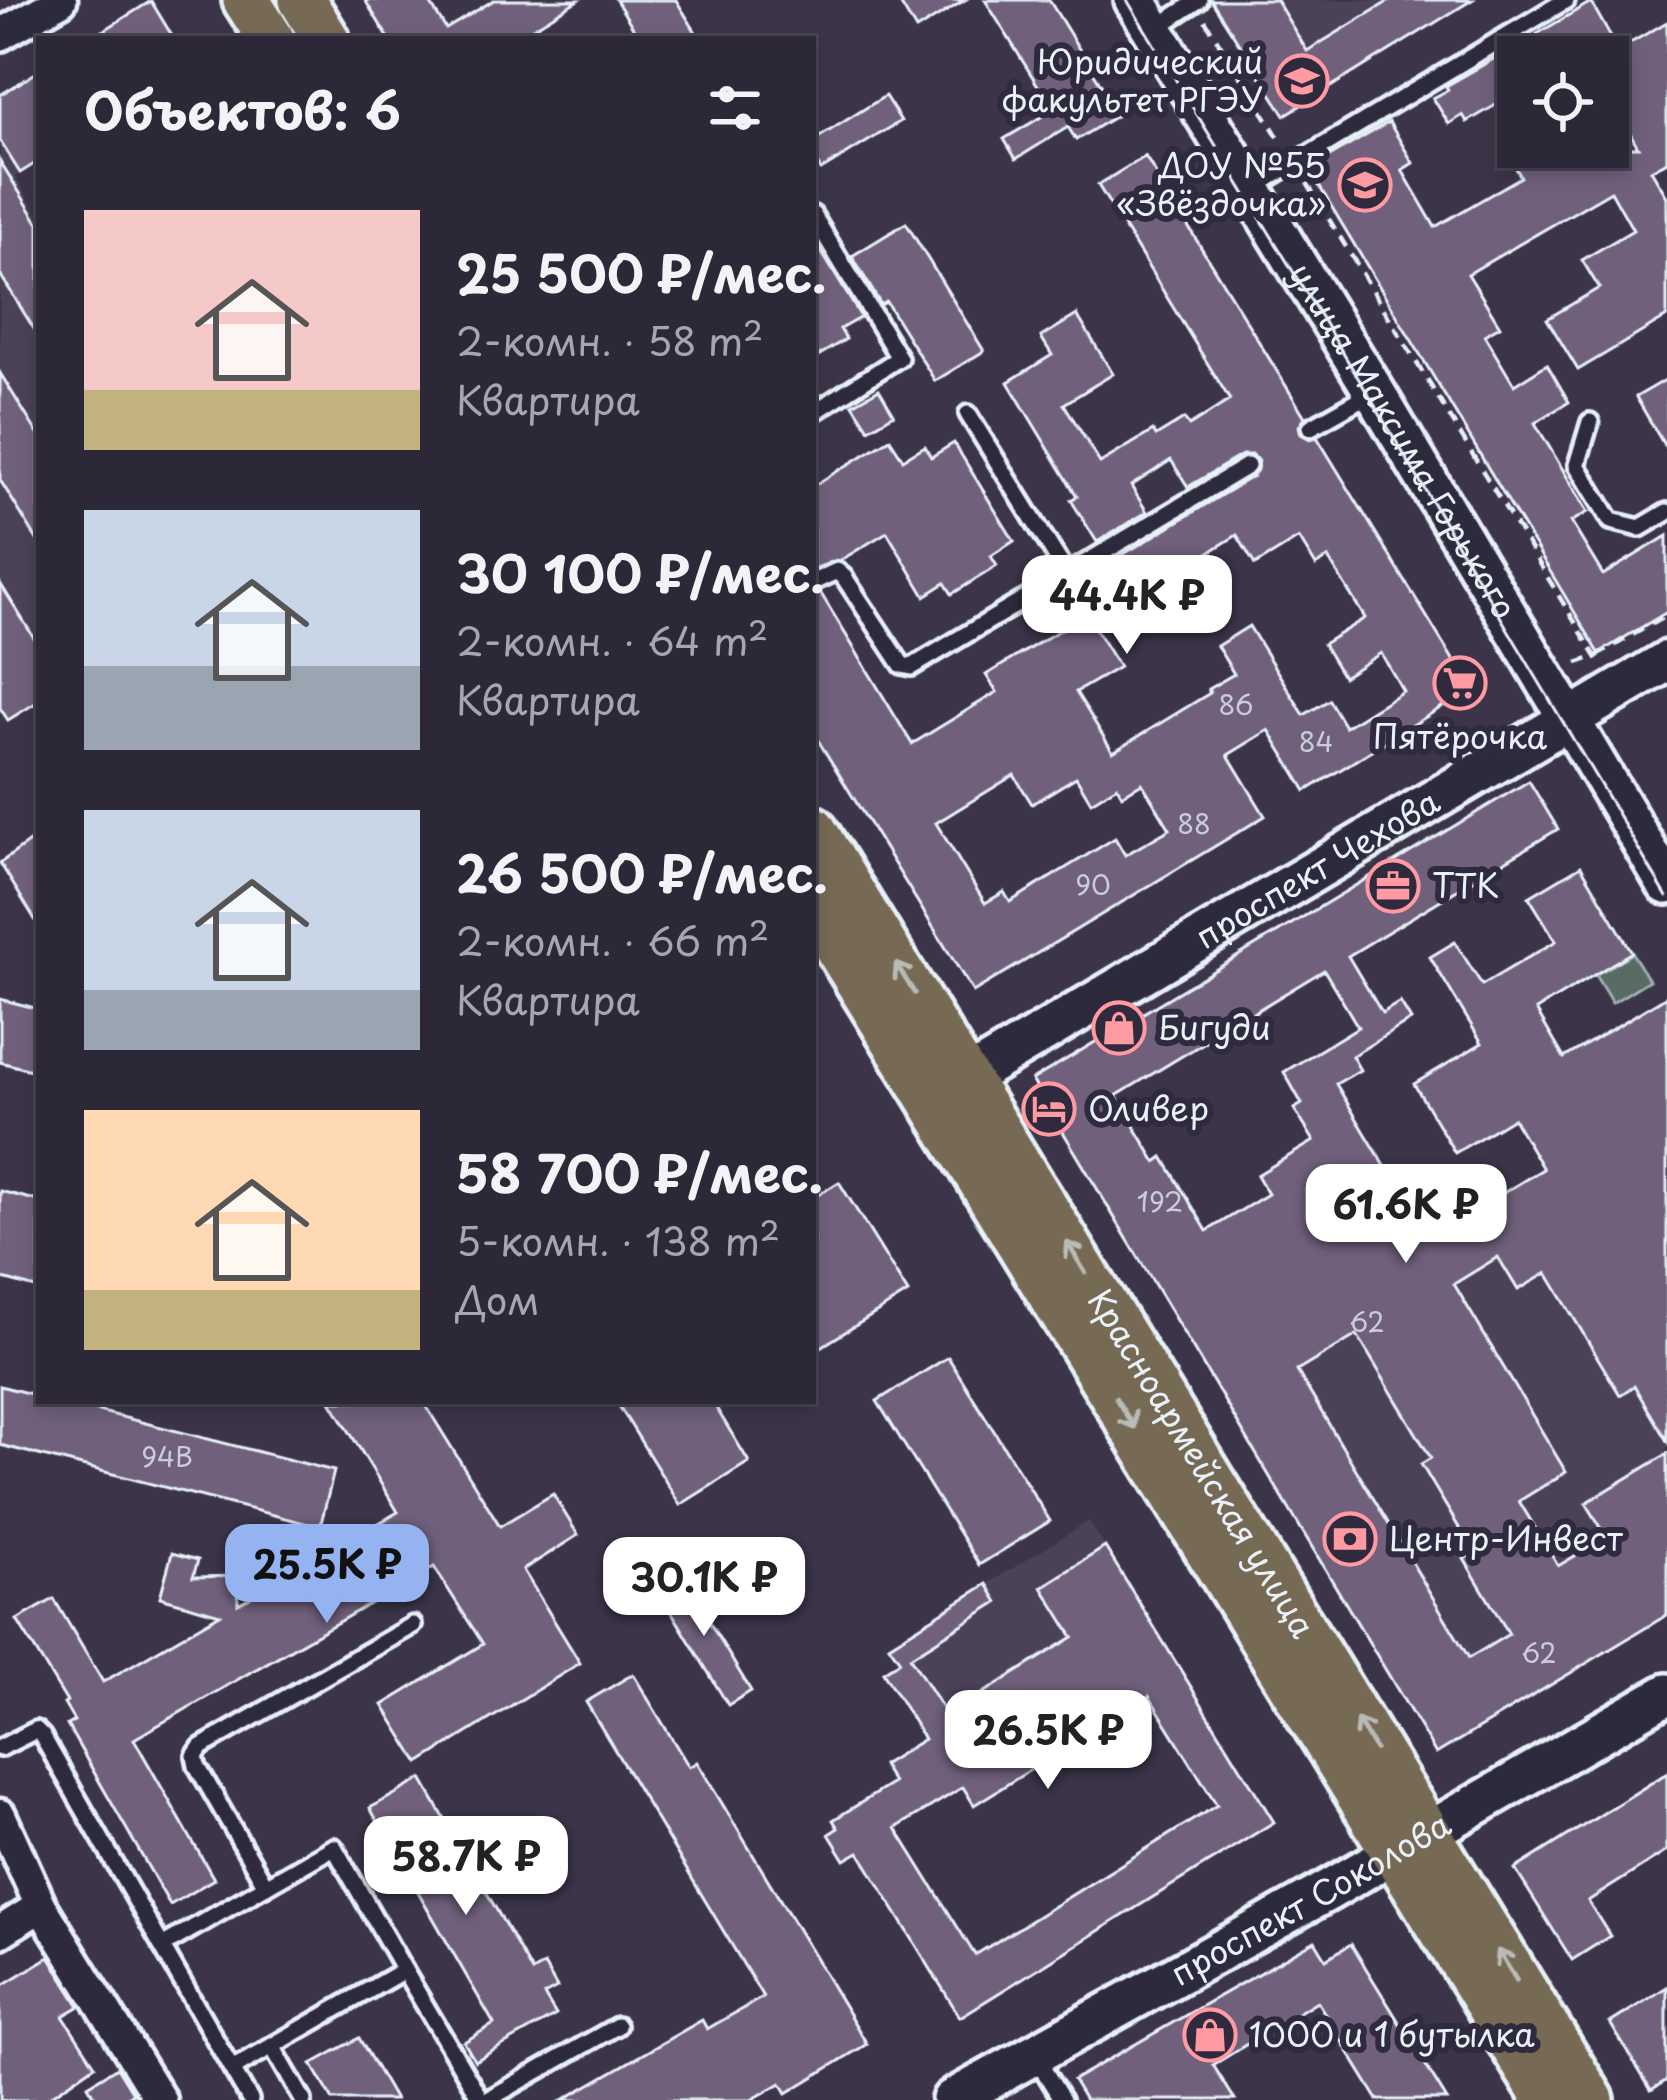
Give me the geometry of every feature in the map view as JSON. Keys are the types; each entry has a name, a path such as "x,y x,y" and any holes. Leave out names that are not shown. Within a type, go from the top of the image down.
{"main road":[{"path":"246,0 269,36"},
{"path":"302,0 324,36"},
{"name":"улица Максима Горького","path":"1144,15 1667,884"},
{"name":"проспект Чехова","path":"967,1078 1667,661"},
{"name":"Красноармейская улица","path":"816,834 967,1078 1411,1842 1547,2100"},
{"name":"Красноармейская улица","path":"816,913 1411,1842 1591,2100"},
{"name":"проспект Соколова","path":"952,2100 1667,1694"}],"street":[{"path":"0,35 61,0"},
{"path":"0,1815 41,1906 160,2100"},
{"path":"0,1932 41,1906"}],"lane":[{"path":"1249,190 1566,0"},
{"path":"1144,15 1197,2"},
{"path":"816,220 898,358 816,410"},
{"path":"1311,427 1374,391"},
{"path":"968,414 1067,574"},
{"path":"1590,422 1577,465 1611,520 1640,528 1667,512"},
{"path":"816,581 837,571 902,665 912,667 1247,466"},
{"path":"266,1886 195,1756 201,1747 413,1625"},
{"path":"0,1748 28,1732 36,1730 42,1736 250,2100"},
{"path":"162,1946 334,1847 484,2100 617,2026"},
{"path":"232,2069 404,1970"},
{"path":"272,2046 303,2100"},
{"path":"1035,2056 1062,2100"}],"path":[{"path":"1197,2 1595,657"},
{"path":"1543,676 1595,657 1667,614"}],"shaded area":[{"name":"Юридический факультет РГЭУ","path":"1211,0 1472,0 1285,115"},
{"path":"0,141 36,211 36,653 0,668"},
{"path":"1543,1169 1667,1257 1667,1615 1436,1754 1207,1372"},
{"path":"1089,1521 1184,1675 974,1805 927,1729 920,1732 883,1672 899,1661 889,1645"}],"green space":[{"path":"1632,953 1649,980 1612,1003 1595,975"}],"building":[{"path":"365,0 428,0 446,29 494,0 578,0 520,36 387,36"},
{"path":"616,0 676,0 698,36 638,36"},
{"path":"898,0 965,0 916,30"},
{"path":"985,0 1049,0 1119,114 1076,140 1068,127 1016,159 1004,139 1053,110"},
{"name":"Юридический факультет РГЭУ","path":"1211,0 1276,0 1307,51 1391,0 1472,0 1285,115"},
{"path":"151,1 172,36 95,36"},
{"path":"1591,2 1610,36 1538,36"},
{"path":"1667,22 1667,161 1651,170 1667,197 1667,317 1578,370 1547,319 1599,288 1582,260 1633,230 1611,191 1468,274 1500,326 1484,335 1514,385 1547,364 1569,402 1535,423 1588,512 1571,522 1603,575 1667,536 1667,612 1599,653 1309,169 1389,122 1413,163 1402,170 1435,227 1521,177 1516,168 1629,168 1629,147 1638,147 1629,131 1629,44"},
{"path":"1497,57 1497,104 1467,122 1463,115 1449,124 1433,98 1448,90 1446,86"},
{"path":"36,73 36,163 20,173 0,141 0,95"},
{"path":"885,96 901,121 821,170 816,162 816,139"},
{"path":"1145,156 1305,417 1299,426 1301,434 1317,437 1471,689 1306,791 1269,730 1228,755 1265,816 973,992 816,737 816,593 820,592 912,744 997,692 986,675 1086,614 1119,667 1076,692 1113,752 1234,674 1217,646 1249,626 1304,715 1329,700 1345,727 1403,691 1381,653 1343,677 1323,644 1365,618 1328,558 1316,566 1299,538 1255,565 1237,535 1132,600 1109,563 1253,476 1258,461 1242,455 1188,487 1171,460 1131,486 1147,512 1097,542 1071,500 1077,496 1008,382 1052,355 1041,337 1077,315 1113,374 1064,404 1100,463 1153,431 1156,436 1184,419 1189,426 1230,400 1098,185","holes":["1014,775 1032,804 1076,777 1091,802 1117,786 1122,795 1142,783 1170,829 1125,855 1115,838 1010,902 1004,892 985,903 936,823"]},
{"path":"0,161 36,219 36,332 0,274"},
{"path":"906,223 984,351 935,381 852,256"},
{"path":"816,243 861,317 840,329 846,339 816,357"},
{"path":"0,373 36,431 36,538 0,480"},
{"path":"1667,379 1667,450 1636,397"},
{"path":"879,389 894,414 869,429 853,404"},
{"path":"890,439 903,459 925,446 931,457 954,443 1014,541 991,556 997,566 952,594 945,583 925,596 887,532 841,560 816,568 816,484"},
{"path":"0,583 36,641 36,703 8,720 0,708"},
{"path":"1529,781 1558,829 1348,956 1382,1013 1400,1002 1411,1020 1352,1056 1360,1070 1336,1084 1394,1181 1406,1174 1440,1231 1543,1169 1513,1118 1455,1153 1414,1084 1482,1043 1430,957 1455,942 1482,985 1556,941 1529,897 1581,866 1632,952 1536,1010 1564,1058 1667,996 1667,1441 1634,1386 1620,1395 1547,1273 1518,1290 1498,1257 1454,1284 1566,1472 1519,1501 1558,1566 1607,1537 1586,1503 1667,1454 1667,1615 1436,1754 1032,1080","holes":["1324,970 1358,1027 1284,1072 1302,1104 1294,1109 1314,1141 1257,1175 1268,1194 1207,1231 1163,1157 1156,1162 1116,1096","1357,1335 1431,1458 1421,1464 1474,1553 1464,1559 1509,1634 1469,1658 1297,1371"]},
{"path":"36,837 36,921 0,863"},
{"path":"0,999 36,1008 36,1071 0,1062"},
{"path":"839,1182 908,1293 816,1350 816,1196"},
{"path":"0,1191 36,1200 36,1288 0,1278"},
{"path":"948,1357 1050,1521 979,1565 877,1401"},
{"path":"0,1386 36,1395 36,1404 71,1404 334,1471 320,1527 0,1445"},
{"path":"333,1404 425,1404 500,1526 553,1494 578,1535 523,1570 580,1663 419,1763 383,1705 483,1644 434,1567 134,1739 214,1879 170,1905 67,1725 74,1721 67,1702 17,1620 54,1599 103,1682 220,1614 160,1597 172,1553 198,1560 193,1577 238,1576 238,1604 398,1512"},
{"path":"618,1404 714,1404 749,1462 680,1505"},
{"path":"1105,1547 1274,1822 960,2017 859,1852 845,1860 829,1834 838,1828 833,1820 893,1783 882,1765 924,1739 883,1672 900,1661 889,1645 987,1584 998,1602 910,1657 947,1716 1073,1637 1042,1587","holes":["1149,1696 1217,1805 975,1955 896,1828 963,1787 974,1805"]},
{"path":"679,1572 751,1691 728,1705 656,1586"},
{"path":"633,1674 689,1767 697,1762 867,2044 787,2093 781,2083 751,2100 563,2100 702,2020 707,2029 763,1997 586,1702"},
{"path":"1667,1773 1667,1851 1588,1901 1610,1936 1572,1960 1515,1869"},
{"path":"422,1779 532,1972 544,1965 557,1988 544,1995 556,2015 475,2061 464,2042 494,2024 370,1808"},
{"path":"1315,1941 1326,1959 1351,1944 1447,2100 1378,2100 1317,2001 1213,2065 1235,2100 1085,2100 1073,2080"},
{"path":"49,1957 80,2006 63,2016 95,2065 45,2100 0,2100 0,1987"},
{"path":"1667,1987 1667,2080 1651,2090 1610,2023"},
{"path":"359,2038 395,2100 333,2100 312,2064"},
{"path":"117,2067 133,2093 122,2100 97,2100 88,2085"}],"tram line":[{"path":"1127,0 1667,897"}],"place":[{"name":"Юридический факультет РГЭУ","path":"1302,81"},
{"name":"ДОУ №55 «Звёздочка»","path":"1365,185"},
{"name":"Пятёрочка","path":"1460,683"},
{"name":"ТТК","path":"1393,886"},
{"name":"Бигуди","path":"1119,1028"},
{"name":"Оливер","path":"1049,1109"},
{"name":"Центр-Инвест","path":"1350,1539"},
{"name":"1000 и 1 бутылка","path":"1210,2035"}]}
